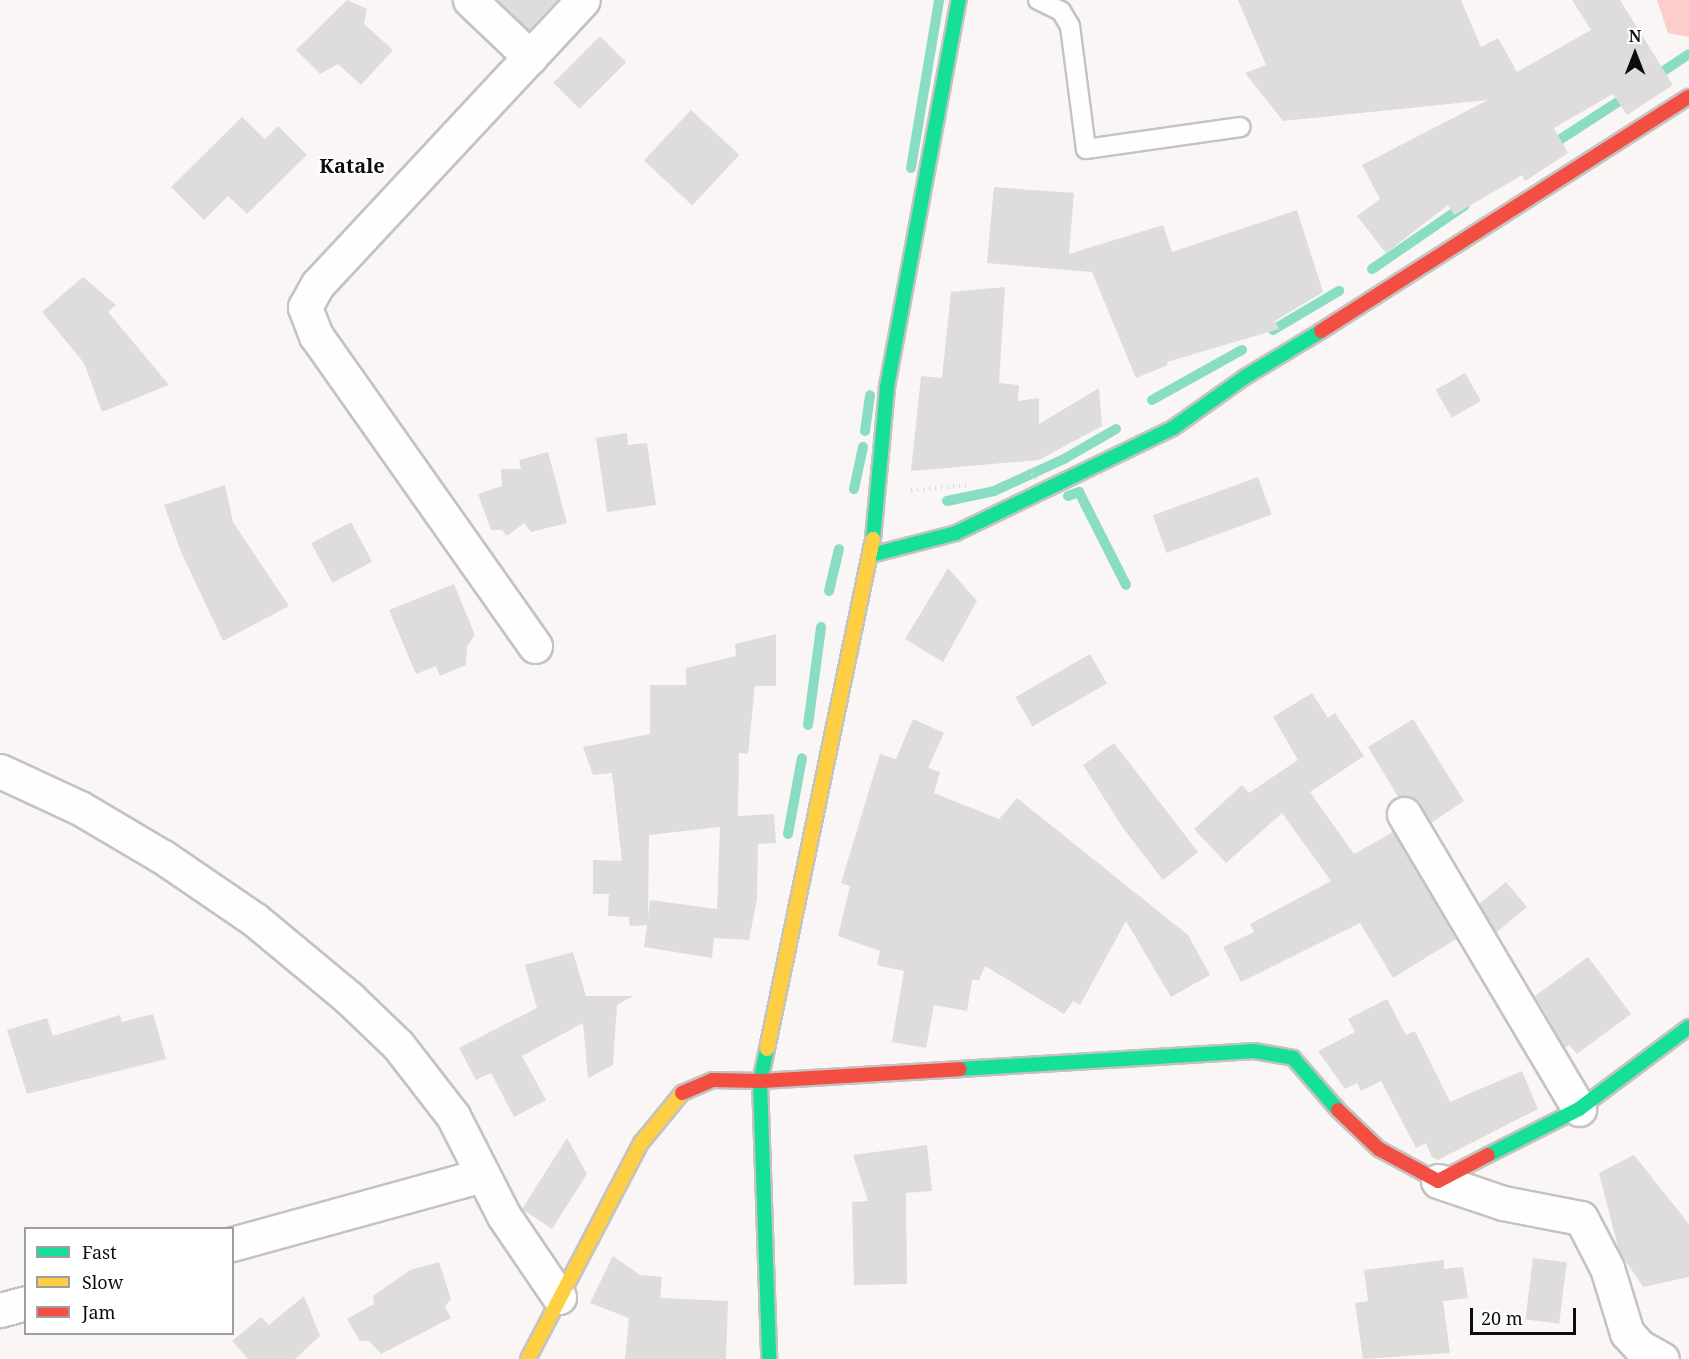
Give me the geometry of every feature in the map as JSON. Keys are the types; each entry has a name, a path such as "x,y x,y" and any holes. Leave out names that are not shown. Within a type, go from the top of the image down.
{"street":[{"path":"470,0 530,57"},
{"path":"535,646 316,336 305,308 318,284 583,0"},
{"path":"769,1359 760,1081 871,555 887,387 959,0"},
{"path":"871,555 956,533 1173,428 1245,377 1444,256 1689,96"},
{"path":"0,771 80,808 163,857 254,919 349,998 398,1045 453,1116 510,1225 560,1297"},
{"path":"1404,814 1578,1109"},
{"path":"1438,1181 1578,1109 1689,1027"},
{"path":"528,1359 641,1143 683,1091 712,1080 760,1081 1254,1051 1293,1058 1358,1132 1379,1149 1438,1181 1503,1203 1581,1218 1607,1268 1627,1333 1640,1347 1662,1359"},
{"path":"234,1243 483,1175"},
{"path":"0,1310 24,1304"}],"lane":[{"path":"1038,0 1061,11 1070,26 1086,149 1240,127"}],"path":[{"path":"1028,469 1038,481"}],"shaded area":[{"path":"1657,0 1689,0 1689,37 1668,33"}],"building":[{"path":"347,0 367,9 364,24 393,50 361,85 338,64 320,74 296,50"},
{"path":"497,0 557,0 529,30"},
{"path":"1238,0 1461,0 1481,47 1498,38 1517,72 1591,30 1572,0 1620,0 1673,85 1627,115 1613,94 1554,128 1568,153 1525,181 1522,175 1454,215 1448,205 1386,253 1357,216 1380,199 1362,165 1488,100 1283,121 1245,73 1266,65"},
{"path":"600,36 626,62 579,109 553,83"},
{"path":"691,110 739,155 692,205 644,160"},
{"path":"242,117 265,139 278,126 307,155 247,214 228,196 204,220 171,187"},
{"path":"994,187 1074,193 1069,254 1163,225 1172,252 1297,210 1323,292 1275,321 1279,329 1167,362 1168,365 1136,378 1092,272 987,263"},
{"path":"83,277 116,305 108,312 169,385 102,412 84,363 42,312"},
{"path":"1005,287 999,383 1019,385 1018,401 1039,398 1039,424 1099,388 1102,426 1039,460 911,471 921,376 942,378 951,292"},
{"path":"1465,373 1481,401 1452,418 1436,390"},
{"path":"627,433 628,445 647,443 656,505 607,512 596,438"},
{"path":"548,452 567,523 531,532 524,523 507,536 502,530 491,530 478,494 502,486 501,469 521,469 519,460"},
{"path":"1258,477 1272,515 1166,553 1153,515"},
{"path":"225,485 233,522 289,606 223,641 181,552 164,505"},
{"path":"351,522 372,562 332,583 311,543"},
{"path":"948,568 977,601 943,662 905,639"},
{"path":"454,584 475,635 467,646 466,665 440,676 436,666 416,674 389,610"},
{"path":"776,634 776,686 755,686 748,754 739,753 738,816 774,814 776,843 758,844 757,899 749,940 714,938 712,958 644,947 647,925 630,926 629,917 608,916 609,894 593,894 593,860 622,861 612,773 593,775 583,747 650,734 650,685 686,685 686,668 736,656 735,644","holes":["720,827 717,909 650,900 648,917 649,835"]},
{"path":"1090,654 1107,683 1033,726 1016,697"},
{"path":"1312,693 1328,718 1335,713 1364,756 1310,792 1354,854 1393,832 1456,939 1393,978 1360,923 1241,982 1223,947 1254,932 1250,924 1331,881 1282,813 1226,863 1194,829 1242,785 1249,793 1298,760 1273,717"},
{"path":"913,719 944,733 928,768 940,772 934,793 999,819 1017,798 1188,935 1210,975 1171,997 1126,921 1080,1005 1073,1001 1064,1014 985,966 979,980 972,980 967,1011 934,1005 926,1048 892,1042 904,971 877,965 880,951 838,936 850,886 841,883 880,754 896,759"},
{"path":"1413,719 1464,801 1431,823 1414,798 1398,797 1368,747"},
{"path":"1114,743 1198,852 1163,880 1123,828 1083,765"},
{"path":"1506,882 1527,907 1496,933 1479,904"},
{"path":"573,952 586,996 633,996 617,1005 613,1065 588,1078 583,1023 522,1056 546,1100 514,1117 491,1073 476,1080 459,1048 537,1008 525,965"},
{"path":"1588,957 1631,1014 1577,1054 1569,1045 1565,1048 1535,996"},
{"path":"1387,999 1406,1035 1415,1031 1450,1102 1522,1071 1538,1109 1438,1160 1432,1157 1426,1143 1416,1148 1381,1081 1361,1091 1357,1083 1345,1089 1318,1051 1355,1032 1348,1019"},
{"path":"153,1014 166,1059 27,1094 7,1030 47,1018 53,1036 120,1015 122,1022"},
{"path":"567,1138 587,1174 552,1229 522,1209"},
{"path":"927,1145 932,1191 906,1193 907,1284 854,1285 852,1202 868,1201 853,1155"},
{"path":"1634,1155 1689,1224 1689,1277 1643,1287 1619,1251 1599,1173"},
{"path":"613,1256 640,1275 662,1277 660,1298 728,1301 726,1359 625,1359 629,1318 590,1303"},
{"path":"1533,1258 1567,1262 1559,1324 1525,1320"},
{"path":"1444,1260 1444,1269 1463,1267 1468,1298 1443,1301 1450,1353 1363,1359 1355,1303 1368,1301 1364,1270"},
{"path":"439,1262 451,1299 445,1306 451,1318 381,1354 369,1341 360,1341 347,1319 374,1304 373,1296 410,1270"},
{"path":"304,1296 320,1336 295,1359 248,1359 232,1341 261,1317 269,1325"}],"waterway":[{"path":"911,168 939,0"},
{"path":"1653,78 1689,54"},
{"path":"1550,146 1630,94"},
{"path":"1372,269 1464,206"},
{"path":"1273,330 1339,291"},
{"path":"1152,400 1242,350"},
{"path":"865,431 870,395"},
{"path":"947,501 994,491 1064,459 1116,429"},
{"path":"854,489 863,447"},
{"path":"1068,496 1079,492 1126,585"},
{"path":"829,591 839,549"},
{"path":"808,725 821,627"},
{"path":"788,834 802,758"}],"traffic: fast":[{"path":"873,539 887,387 959,0"},
{"path":"871,555 956,533 1173,428 1245,377 1321,331"},
{"path":"1488,1155 1579,1109 1689,1027"},
{"path":"767,1049 760,1081 769,1359"},
{"path":"960,1069 1254,1051 1293,1058 1338,1110"}],"traffic: slow":[{"path":"767,1049 873,539"},
{"path":"528,1359 641,1143 682,1093"}],"traffic: jam":[{"path":"1321,331 1689,97"},
{"path":"682,1093 712,1080 760,1081 960,1069"},
{"path":"1338,1110 1379,1149 1438,1181 1488,1155"}],"district":[{"name":"Katale","path":"352,165"}]}
